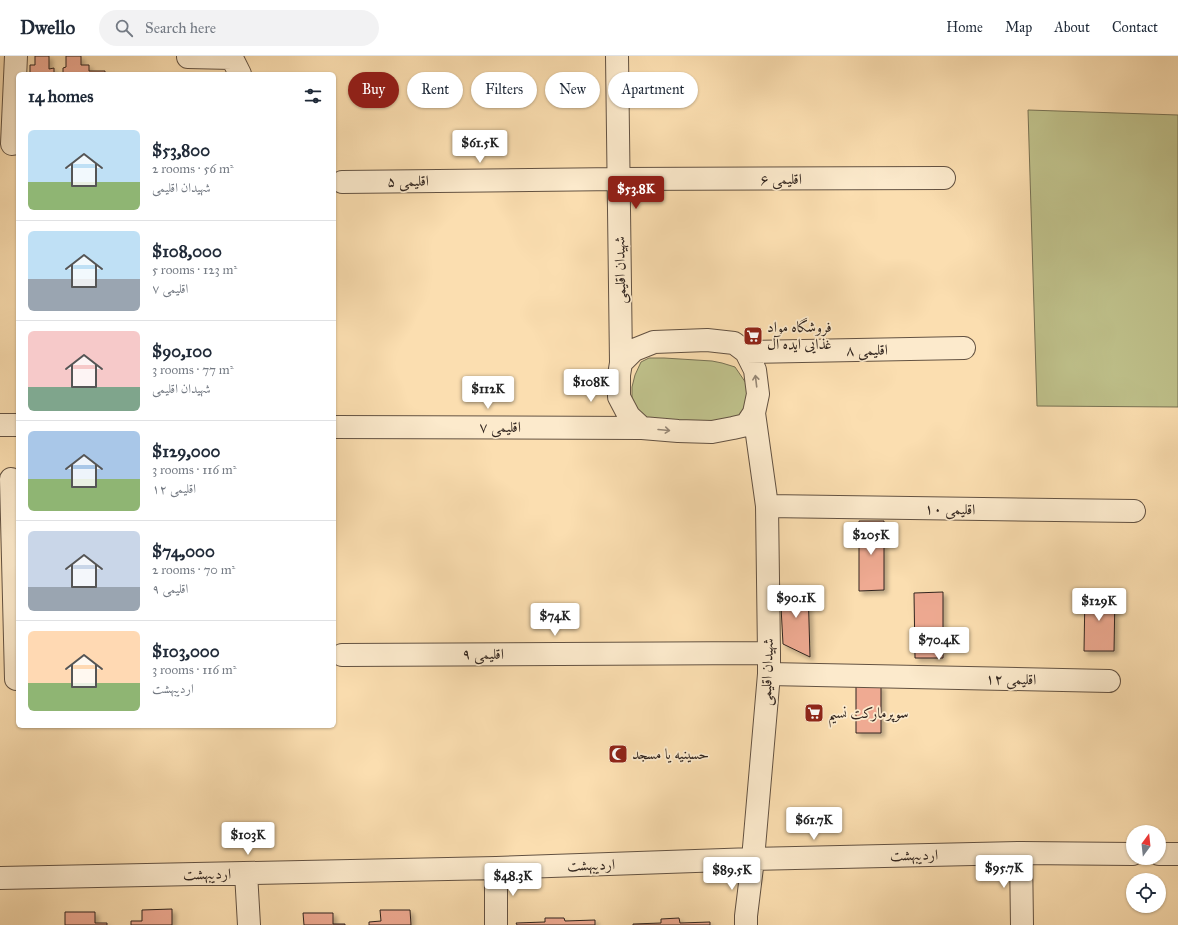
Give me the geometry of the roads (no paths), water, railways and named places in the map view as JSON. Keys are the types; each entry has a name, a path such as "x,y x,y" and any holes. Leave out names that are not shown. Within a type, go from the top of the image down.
{"street":[{"path":"16,56 12,144 16,144"},
{"path":"188,56 232,58 239,72"},
{"name":"شهیدان اقلیمی","path":"617,56 621,364"},
{"name":"اقلیمی ۶","path":"619,179 944,178"},
{"name":"اقلیمی ۵","path":"342,182 619,179"},
{"path":"620,309 632,331 642,338 654,342"},
{"path":"707,340 734,344 746,352 755,370 758,394 754,413 746,425 712,432 642,428 629,416 620,398 619,375 621,364 634,350 654,342 707,340"},
{"name":"اقلیمی ۸","path":"746,352 964,348"},
{"path":"580,428 603,416 620,398"},
{"name":"شهیدان اقلیمی","path":"746,925 753,859 769,653 767,506 754,413"},
{"path":"0,425 16,425"},
{"name":"اقلیمی ۷","path":"336,426 642,428"},
{"path":"10,479 15,548 16,679"},
{"name":"اقلیمی ۱۰","path":"767,506 1134,511"},
{"name":"اقلیمی ۹","path":"342,655 769,653"},
{"name":"اقلیمی ۱۲","path":"768,674 1109,681"},
{"path":"1021,853 1022,925"},
{"name":"اردیبهشت","path":"0,878 496,868 753,859 1021,853 1126,854"},
{"path":"1166,854 1178,854"},
{"path":"496,868 496,925"},
{"path":"246,873 249,925"}],"place":[{"name":"فروشگاه مواد غذایی ایده آل","path":"753,336"},
{"name":"سوپرمارکت نسیم","path":"814,713"},
{"name":"حسینیه یا مسجد","path":"618,754"}]}
